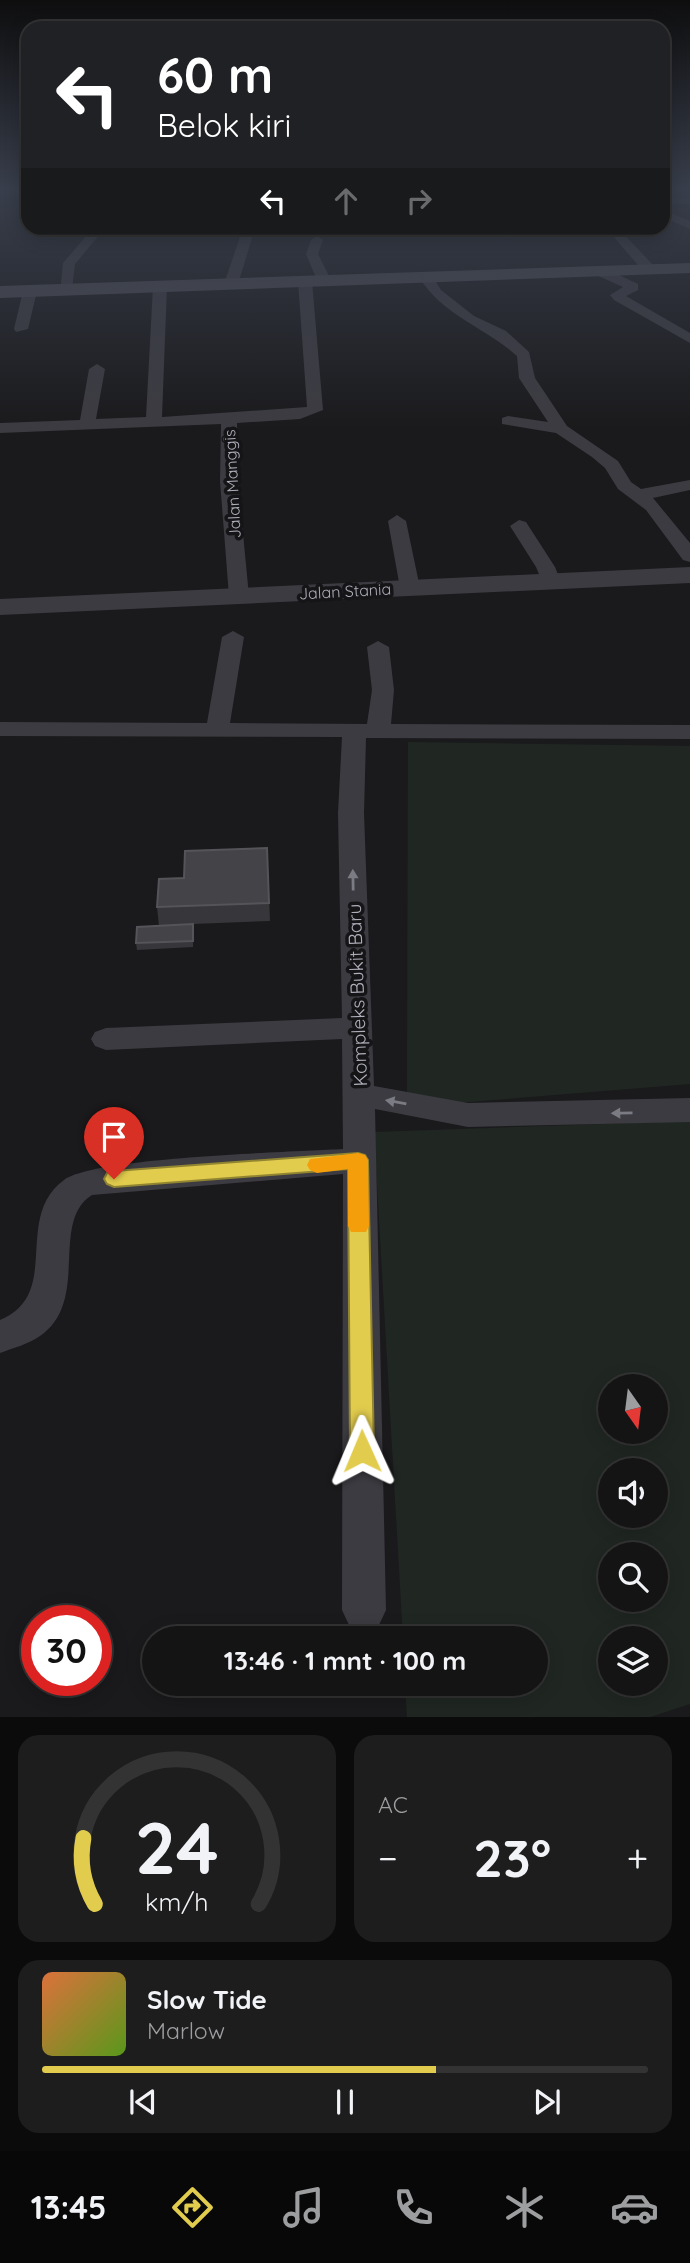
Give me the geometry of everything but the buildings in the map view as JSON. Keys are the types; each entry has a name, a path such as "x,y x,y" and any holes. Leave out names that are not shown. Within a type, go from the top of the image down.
{"main road":[{"path":"0,292 644,269"}],"street":[{"path":"65,290 68,269"},
{"path":"231,284 236,269"},
{"path":"319,269 324,280"},
{"path":"607,270 633,287 617,295 619,297 690,339"},
{"path":"426,277 436,293 469,319 501,334 524,355 527,379 561,429 612,465 624,485 652,506 690,556"},
{"name":"Jalan Manggis","path":"239,596 229,481 229,419 315,410 305,281"},
{"path":"154,422 160,286"},
{"path":"21,329 30,291"},
{"path":"87,426 97,369"},
{"path":"0,428 229,419"},
{"path":"508,421 561,429"},
{"path":"640,495 690,485"},
{"path":"397,521 410,588"},
{"path":"519,526 528,545 549,568 551,582"},
{"name":"Jalan Stania","path":"0,607 690,575"},
{"path":"217,732 233,637"},
{"path":"366,732 383,690 378,647"},
{"path":"0,729 690,732"},
{"name":"Kompleks Bukit Baru","path":"366,732 351,813 359,1095 468,1115 690,1110"},
{"path":"106,1039 356,1028"},
{"path":"359,1095 364,1610"},
{"path":"0,1337 27,1325 43,1310 53,1290 53,1251 59,1214 64,1199 77,1188 96,1181 132,1177 358,1160"}],"shaded area":[{"path":"408,742 690,746 690,1084 407,1107"},
{"path":"690,1121 690,1704 650,1717 407,1717 406,1696 548,1696 548,1626 402,1626 374,1132"}],"slow traffic":[{"path":"317,1165 358,1160 359,1226"}],"route":[{"path":"114,1179 358,1160 362,1451"}]}
